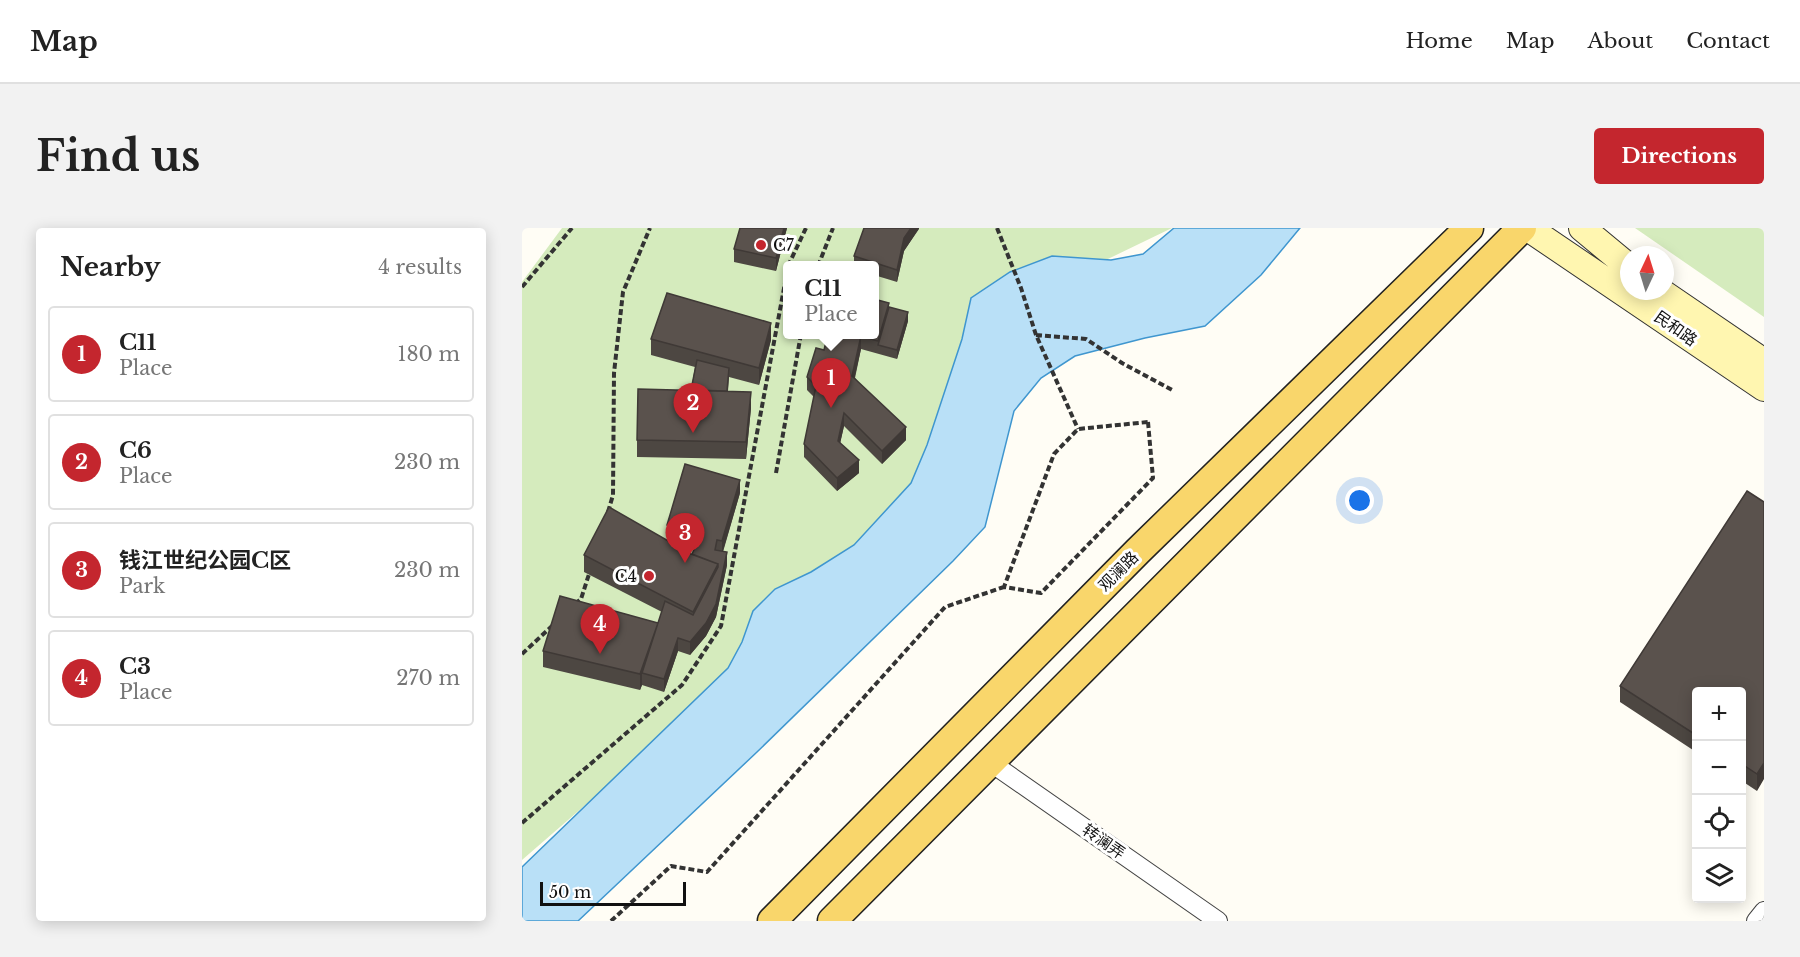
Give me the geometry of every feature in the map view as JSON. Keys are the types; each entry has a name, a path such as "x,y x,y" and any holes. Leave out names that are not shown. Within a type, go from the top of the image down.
{"main road":[{"name":"观澜路","path":"772,921 1138,551 1469,228"},
{"path":"832,921 1522,228"},
{"name":"民和路","path":"1528,228 1764,388"},
{"path":"1582,228 1620,260"},
{"name":"民和路","path":"1673,300 1764,362"}],"street":[{"name":"转澜弄","path":"990,762 1218,921"},
{"path":"1756,921 1764,911"}],"path":[{"path":"522,287 572,228"},
{"path":"607,516 613,495 614,373 623,292 650,228"},
{"path":"790,261 806,228"},
{"path":"820,261 833,228"},
{"path":"997,228 1036,335 1078,429"},
{"path":"522,823 682,686 721,626 783,293"},
{"path":"1036,335 1086,339 1122,363 1174,391"},
{"path":"776,473 800,339"},
{"path":"610,921 671,866 707,872 945,608 1004,587 1041,593 1153,478 1148,422 1078,429 1054,454 1004,587"},
{"path":"573,607 581,599 591,568"},
{"path":"522,654 556,623"}],"green space":[{"path":"562,228 1172,228 992,315 930,479 766,648 522,860 522,282"},
{"path":"1635,228 1764,228 1764,317 1674,255 1674,246 1661,246"}],"water":[{"path":"1174,228 1300,228 1261,275 1205,326 1075,356 1041,378 1014,411 985,527 953,561 757,752 578,921 522,921 522,867 728,668 742,642 753,611 775,589 811,572 854,545 911,483 927,445 962,339 971,298 1010,272 1052,256 1111,260 1143,254"}],"building":[{"name":"C7","path":"740,228 784,228 776,258 734,249"},
{"path":"864,228 911,228 904,238 897,270 879,264 879,261 869,261 854,256"},
{"path":"667,293 771,323 759,368 651,339"},
{"path":"879,300 889,303 879,338"},
{"path":"889,307 908,312 897,350 878,345"},
{"path":"827,339 860,339 852,376 906,427 882,451 844,413 838,441 859,460 837,478 804,444 816,386 807,377 816,348 824,350"},
{"path":"697,360 729,368 727,391 691,390"},
{"path":"638,389 751,392 746,442 637,440"},
{"path":"685,464 740,480 722,541 717,540 715,550 727,552 716,604 706,623 690,642 678,638 664,679 642,673 665,601 693,615 718,567 718,564 692,554 701,535 667,525"},
{"path":"1747,491 1764,502 1764,763 1757,774 1746,767 1746,687 1692,687 1692,732 1620,686"},
{"name":"C4","path":"609,507 691,554 718,564 693,612 584,555"},
{"path":"560,596 658,623 640,674 543,651"}],"place":[{"name":"C7","path":"761,245"},
{"name":"C11","path":"831,408"},
{"name":"C6","path":"693,433"},
{"name":"钱江世纪公园C区","path":"685,563"},
{"name":"C4","path":"649,576"},
{"name":"C3","path":"600,654"}]}
